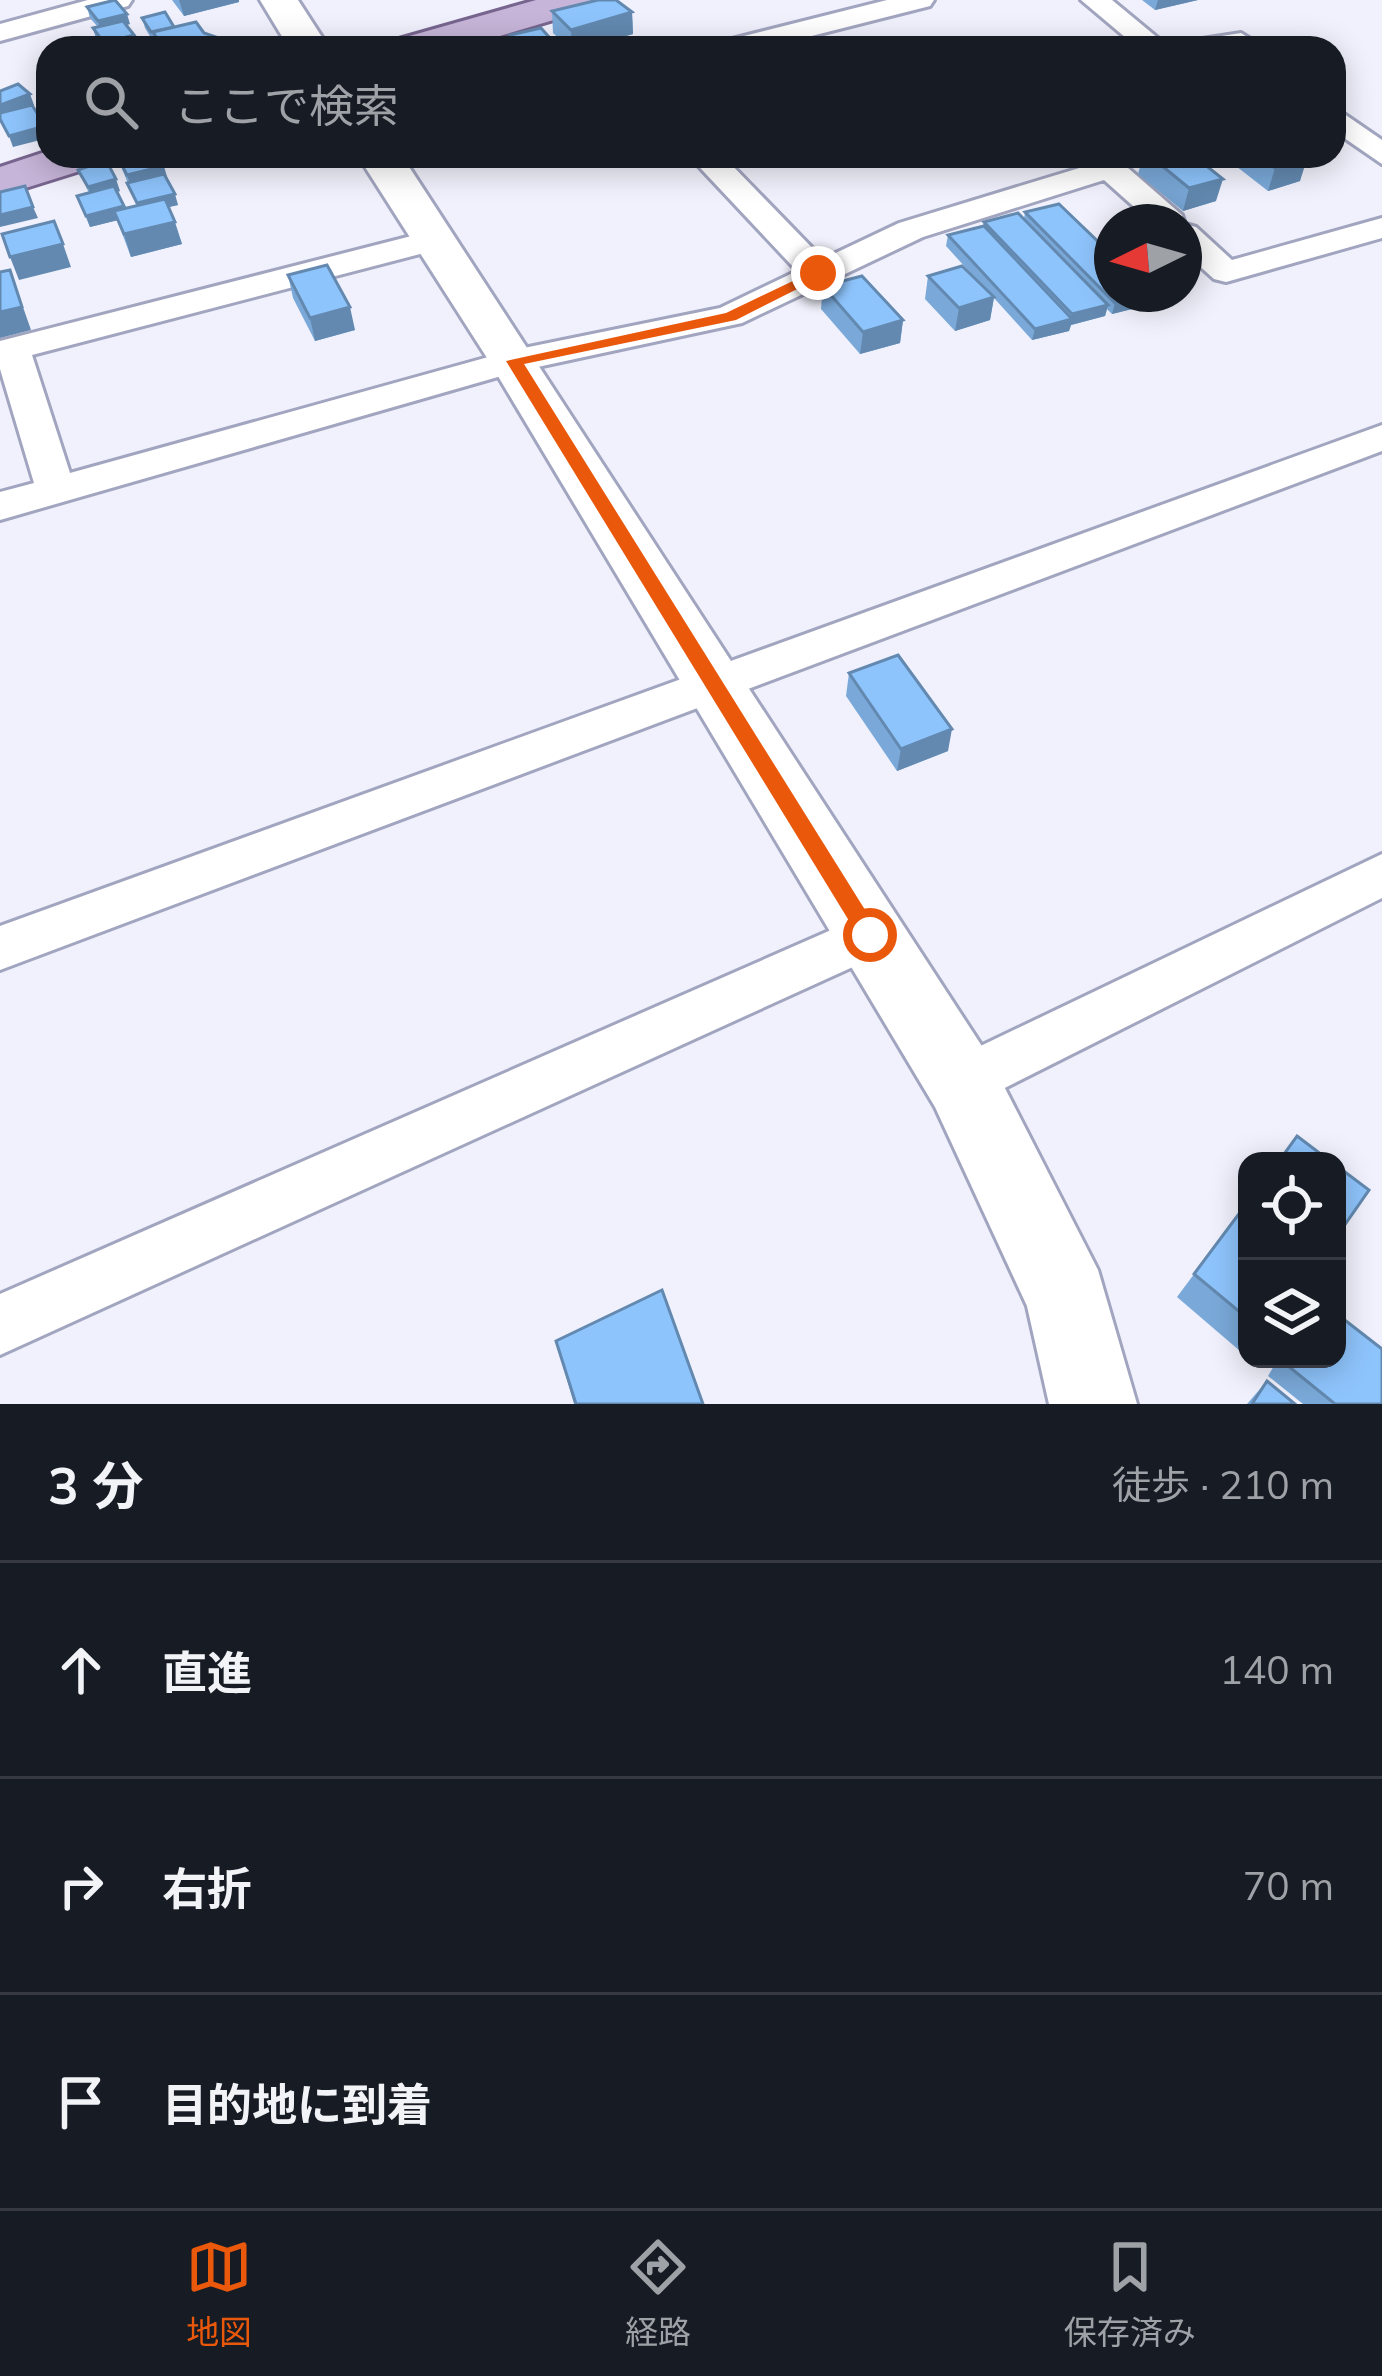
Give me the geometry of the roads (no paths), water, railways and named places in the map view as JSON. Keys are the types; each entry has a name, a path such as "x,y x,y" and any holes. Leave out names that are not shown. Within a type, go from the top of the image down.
{"main road":[{"path":"456,36 580,0"},
{"path":"0,182 43,168"}],"street":[{"path":"0,33 118,0"},
{"path":"279,0 302,36"},
{"path":"778,36 920,0"},
{"path":"1095,0 1141,36"},
{"path":"1346,124 1375,142"},
{"path":"388,168 514,361 962,1082 1068,1300 1093,1404"},
{"path":"717,168 818,273"},
{"path":"0,506 514,361 730,316 911,230 1094,168"},
{"path":"1118,168 1153,204"},
{"path":"1202,251 1226,272 1382,228"},
{"path":"56,489 12,349 435,240"},
{"path":"0,948 1382,436"},
{"path":"962,1082 1382,875"},
{"path":"0,1325 870,935"}]}
